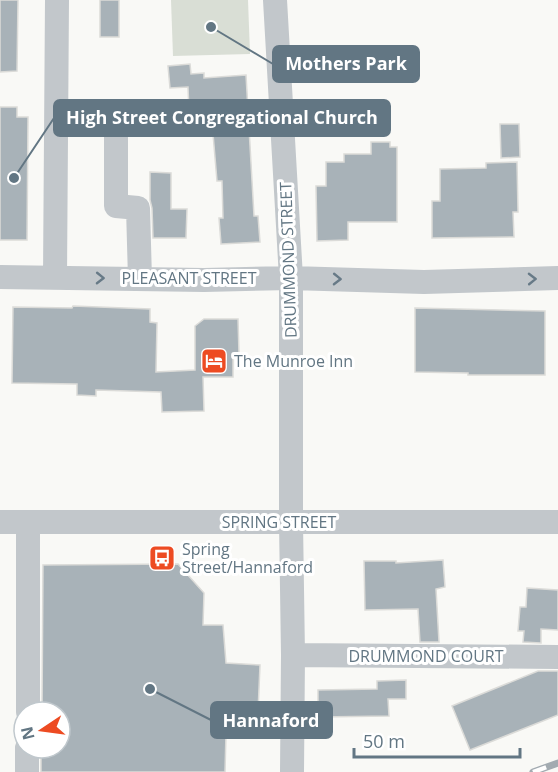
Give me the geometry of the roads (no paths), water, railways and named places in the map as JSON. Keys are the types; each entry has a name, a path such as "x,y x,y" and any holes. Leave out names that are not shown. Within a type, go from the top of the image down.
{"street":[{"path":"55,277 57,0"},
{"name":"DRUMMOND STREET","path":"275,0 291,278 292,772"},
{"path":"116,138 116,206 138,208 140,279"},
{"name":"PLEASANT STREET","path":"0,277 204,280 291,278 424,282 558,278"},
{"name":"SPRING STREET","path":"0,522 558,522"},
{"path":"28,522 28,700"},
{"name":"DRUMMOND COURT","path":"293,655 558,657"}],"railway":[{"path":"533,772 558,763"}],"place":[{"name":"Mothers Park","path":"211,27"},
{"name":"High Street Congregational Church","path":"14,178"},
{"name":"The Munroe Inn","path":"214,361"},
{"name":"Spring Street/Hannaford","path":"162,558"},
{"name":"Hannaford","path":"150,689"}]}
